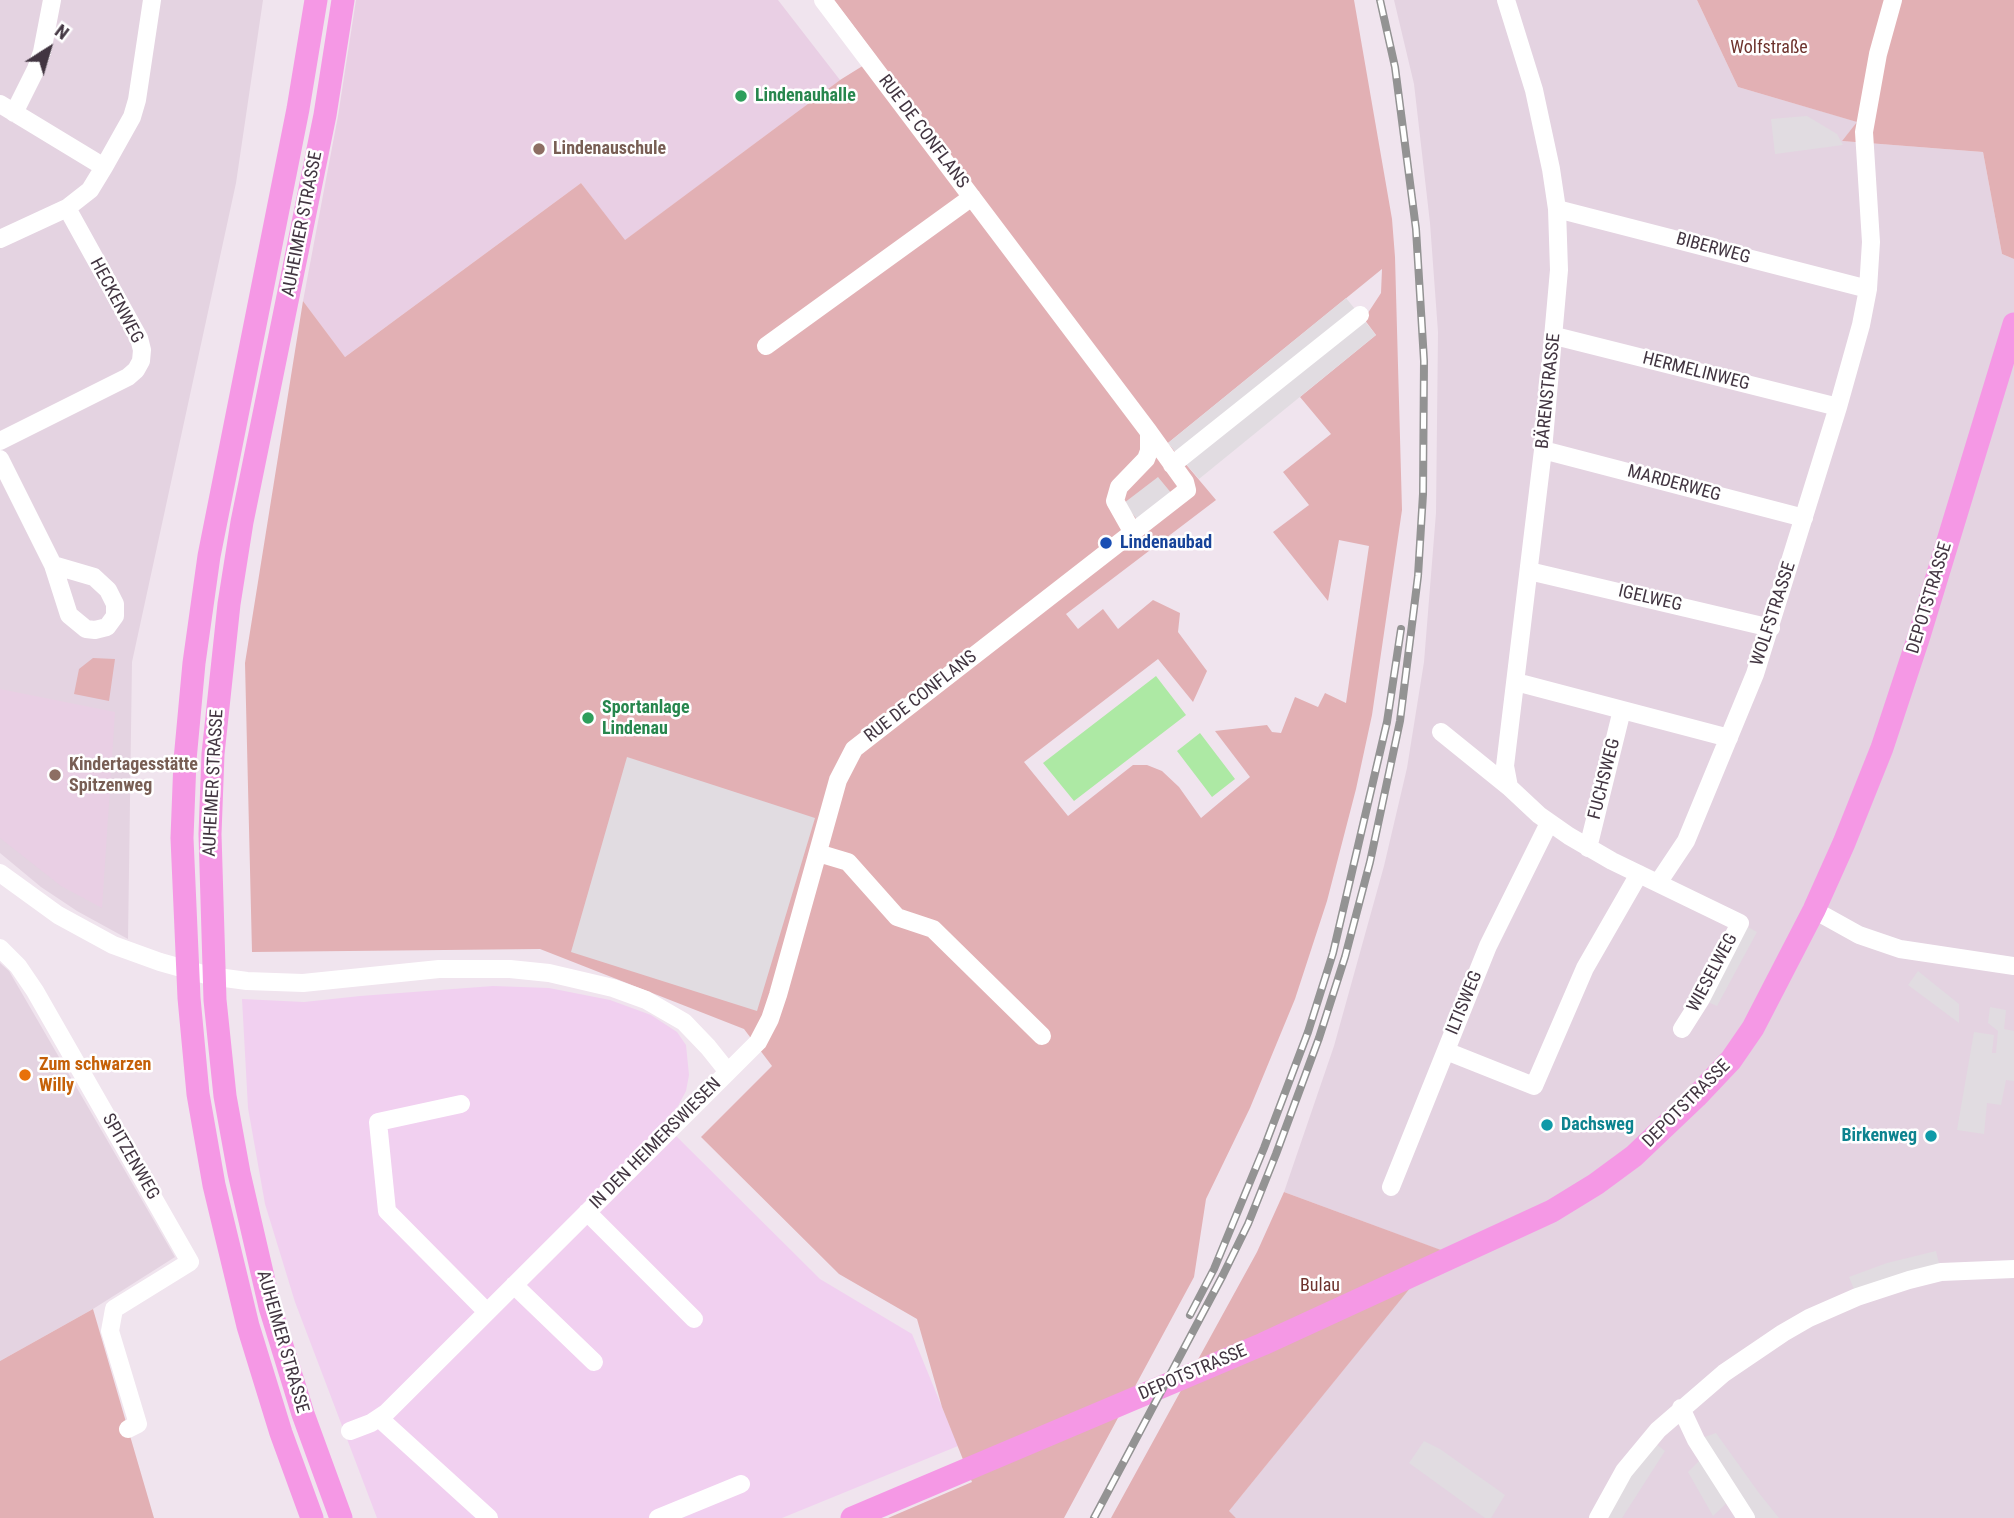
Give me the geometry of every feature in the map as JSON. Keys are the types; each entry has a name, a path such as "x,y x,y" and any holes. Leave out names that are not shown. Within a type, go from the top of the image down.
{"main road":[{"name":"AUHEIMER STRASSE","path":"312,1518 281,1433 248,1326 214,1185 198,1094 190,1011 182,838 191,691 209,556 295,122 316,0"},
{"name":"AUHEIMER STRASSE","path":"341,1518 303,1414 277,1331 239,1173 225,1096 215,1000 209,834 218,691 233,577 325,115 343,0"},
{"name":"DEPOTSTRASSE","path":"852,1518 1263,1344 1552,1211 1596,1184 1666,1128 1731,1060 1753,1028 1814,911 1882,748 2014,324"}],"street":[{"path":"51,0 42,52 36,69 7,108 104,167"},
{"path":"0,240 67,208 90,190 132,117 138,100 152,0"},
{"name":"RUE DE CONFLANS","path":"728,1072 758,1042 770,1019 838,780 854,749 1187,490 1185,482 1149,432 823,0"},
{"name":"BÄRENSTRASSE","path":"1506,0 1534,90 1551,169 1557,209 1559,270 1543,450 1505,766 1509,787"},
{"name":"WOLFSTRASSE","path":"1658,883 1686,841 1771,628 1861,325 1868,289 1871,242 1864,132 1878,54 1893,0"},
{"path":"766,346 972,197"},
{"name":"HECKENWEG","path":"0,441 128,377 141,361 139,338 67,208"},
{"name":"BIBERWEG","path":"1557,209 1868,289"},
{"path":"1172,465 1360,315"},
{"name":"HERMELINWEG","path":"1555,336 1838,407"},
{"path":"1133,533 1115,501 1122,483 1146,459 1149,432"},
{"name":"MARDERWEG","path":"1543,450 1804,518"},
{"path":"0,459 53,565"},
{"name":"IGELWEG","path":"1528,571 1771,628"},
{"path":"1516,682 1729,738"},
{"name":"FUCHSWEG","path":"1588,848 1622,710"},
{"path":"1441,732 1549,823 1588,848 1658,883"},
{"name":"ILTISWEG","path":"1391,1187 1489,946 1549,823"},
{"path":"818,853 848,862 897,917 933,929 1042,1035"},
{"name":"IN DEN HEIMERSWIESEN","path":"0,873 58,915 113,945 210,976 273,983 303,983 439,969 510,969 549,973 613,988 646,1000 666,1011 696,1033 728,1072 379,1418 350,1431"},
{"path":"1446,1051 1534,1086 1585,968 1639,874"},
{"name":"WIESELWEG","path":"1658,883 1740,923 1701,999 1682,1029"},
{"path":"1814,911 1859,935 1900,949 2014,966"},
{"name":"SPITZENWEG","path":"0,948 19,966 36,991 190,1262 114,1309 110,1331 138,1424 128,1429"},
{"path":"461,1104 378,1122 387,1211 487,1312"},
{"path":"587,1212 694,1319"},
{"path":"1598,1518 1610,1493 1638,1452 1681,1408 1724,1373 1783,1333 1809,1318 1857,1297 1941,1272 2014,1269"},
{"path":"514,1285 594,1362"},
{"path":"1681,1408 1700,1447 1746,1518"},
{"path":"379,1418 489,1518"},
{"path":"658,1518 741,1484"}],"shaded area":[{"path":"0,0 263,0 236,183 132,662 128,939 77,911 41,887 0,853"},
{"name":"Lindenauschule","path":"356,0 778,0 840,80 624,241 581,183 345,357 303,301 338,116"},
{"path":"1394,0 1697,0 1738,87 1858,122 1842,141 1983,152 2002,254 2014,259 2014,1518 1236,1518 1228,1512 1440,1250 1284,1192 1334,1046 1384,866 1407,768 1424,662 1436,513 1438,332 1430,223 1414,84"},
{"path":"1807,116 1837,134 1843,145 1775,154 1771,119"},
{"path":"1346,298 1376,335 1199,479 1168,443"},
{"path":"1158,477 1177,500 1142,526 1124,503"},
{"path":"1156,676 1186,715 1074,801 1043,763"},
{"name":"Kindertagesstätte Spitzenweg","path":"0,689 115,712 102,908 61,886 0,838"},
{"path":"1200,733 1235,779 1212,797 1177,751"},
{"path":"627,757 815,818 757,1011 571,952"},
{"path":"1740,923 1757,932 1717,1006 1701,999"},
{"path":"0,963 9,971 175,1257 93,1309 0,1361"},
{"path":"1918,971 1959,1004 1959,1023 1908,985"},
{"path":"493,986 549,988 610,1000 651,1015 677,1032 686,1045 689,1075 686,1091 678,1106 663,1123 820,1279 912,1334 958,1446 782,1518 377,1518 295,1302 265,1204 248,1108 242,999 304,1002"},
{"path":"1990,1007 2006,1010 2004,1029 2014,1031 2014,1081 2006,1080 2001,1105 1987,1103 1984,1134 1957,1130 1974,1032 1994,1035 1992,1053 1996,1053 1998,1031 1988,1023"},
{"path":"1936,1251 1941,1272 1857,1297 1849,1277 1887,1263"},
{"path":"1716,1433 1779,1518 1746,1518 1731,1499 1713,1516 1688,1472 1705,1455 1696,1440"},
{"path":"1650,1439 1665,1451 1622,1518 1598,1518"},
{"path":"1424,1441 1440,1449 1505,1495 1491,1518 1485,1518 1409,1463"}],"green space":[{"name":"Sportanlage Lindenau","path":"834,0 1354,0 1392,219 1402,510 1372,715 1356,789 1327,901 1295,999 1250,1108 1206,1199 1194,1277 1064,1518 888,1518 972,1482 942,1407 917,1319 839,1274 701,1137 772,1066 744,1029 540,949 252,952 245,663 303,301 345,357 581,183 625,240 840,80 877,57","holes":["1382,269 1381,293 1364,319 1376,335 1300,397 1331,434 1283,472 1309,505 1273,532 1328,601 1339,540 1369,546 1346,703 1325,693 1318,707 1295,697 1281,733 1272,732 1267,725 1215,731 1250,777 1201,818 1179,787 1162,771 1147,765 1133,765 1068,816 1024,762 1158,659 1193,702 1207,671 1178,632 1180,613 1153,600 1118,629 1103,609 1078,629 1066,614 1216,500 1168,443"]},
{"name":"Wolfstraße","path":"1697,0 2014,0 2014,259 2002,254 1983,152 1842,141 1857,122 1738,87"},
{"path":"93,658 115,659 109,701 74,694 79,669"},
{"name":"Bulau","path":"1284,1192 1441,1250 1229,1511 1236,1518 1111,1518 1257,1252"},
{"path":"93,1309 154,1518 0,1518 0,1361"}],"railway":[{"path":"1094,1518 1223,1275 1248,1224 1276,1154 1319,1038 1345,957 1370,862 1400,721 1418,576 1423,494 1424,361 1416,229 1395,67 1380,0"},
{"path":"1190,1315 1214,1269 1264,1148 1308,1032 1333,953 1387,722 1401,629"}],"place":[{"name":"Lindenauhalle","path":"741,96"},
{"name":"Lindenauschule","path":"539,149"},
{"name":"Lindenaubad","path":"1106,543"},
{"name":"Sportanlage Lindenau","path":"588,718"},
{"name":"Kindertagesstätte Spitzenweg","path":"55,775"},
{"name":"Zum schwarzen Willy","path":"25,1075"},
{"name":"Dachsweg","path":"1547,1125"},
{"name":"Birkenweg","path":"1931,1136"}]}
